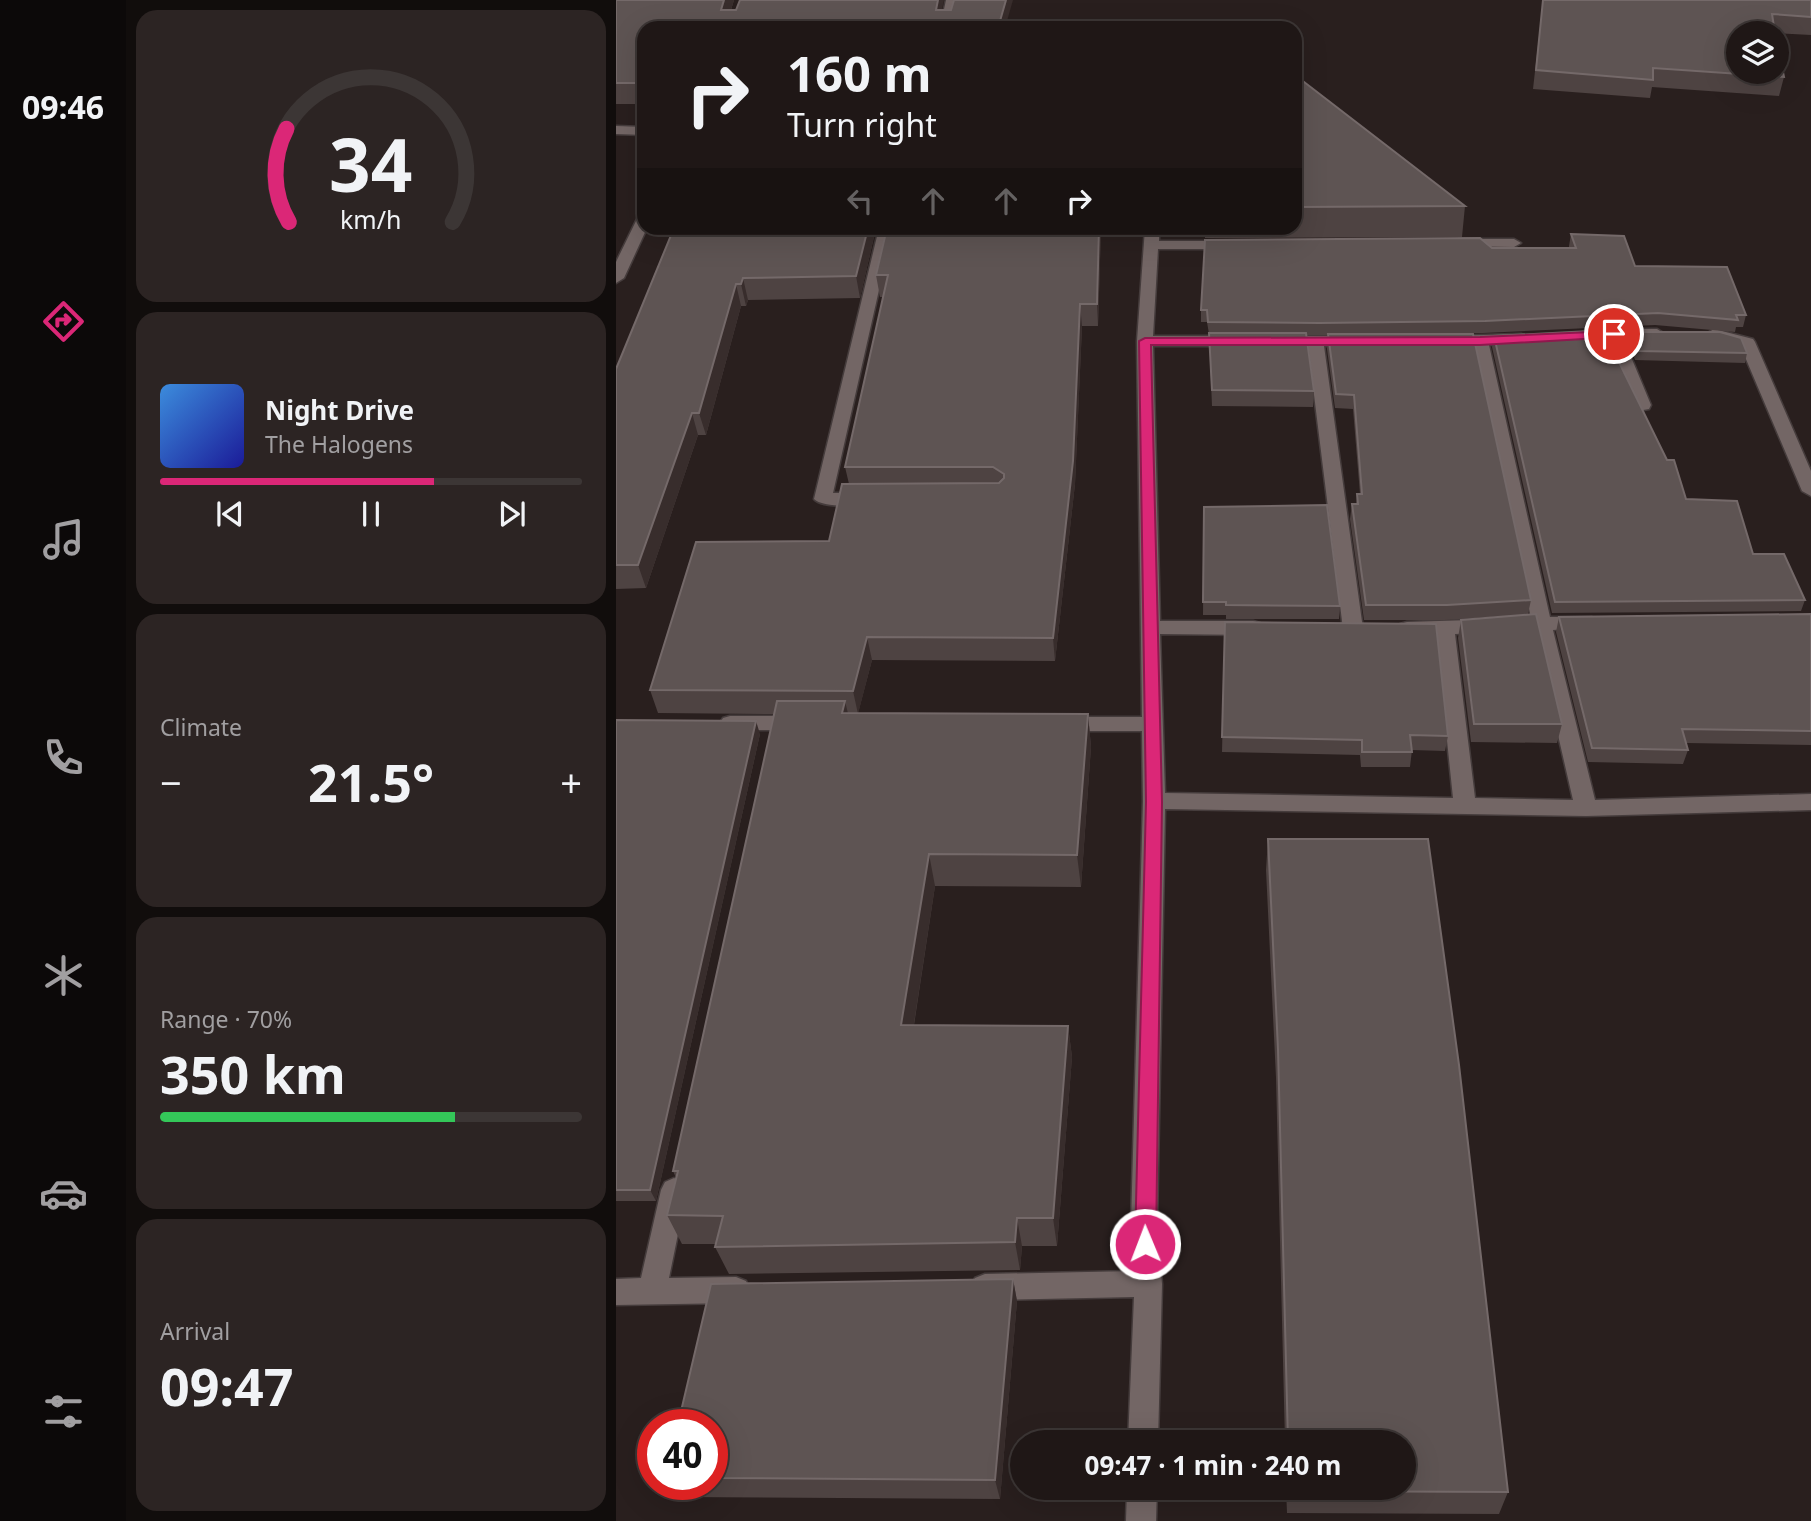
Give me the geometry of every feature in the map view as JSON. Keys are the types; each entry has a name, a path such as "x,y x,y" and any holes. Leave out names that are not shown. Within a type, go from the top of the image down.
{"street":[{"path":"947,21 951,0"},
{"path":"616,130 637,131"},
{"path":"616,278 637,234"},
{"path":"876,499 823,499 884,235"},
{"path":"1143,1430 1147,1284 1144,1223 1154,802 1145,341 1152,236 1250,245"},
{"path":"1445,243 1514,243"},
{"path":"1614,334 1643,405"},
{"path":"1574,336 1719,334 1747,342 1811,491"},
{"path":"1425,341 1533,338"},
{"path":"1145,341 1370,341"},
{"path":"1315,341 1353,629"},
{"path":"1480,341 1586,808"},
{"path":"1392,629 1609,622"},
{"path":"1151,627 1272,628"},
{"path":"1444,629 1465,806"},
{"path":"709,723 817,723"},
{"path":"769,750 775,723"},
{"path":"1041,724 1153,724"},
{"path":"1154,802 1586,808 1811,802"},
{"path":"652,1291 678,1169"},
{"path":"955,1287 1147,1284"},
{"path":"616,1292 762,1290"},
{"path":"1141,1521 1142,1500"}],"building":[{"path":"616,0 724,0 721,10 736,10 740,0 938,0 936,10 951,10 954,0 1006,0 1000,21 637,21 637,83 616,83"},
{"path":"1543,0 1811,0 1811,17 1772,14 1773,21 1726,21 1726,73 1653,68 1653,80 1536,70"},
{"path":"1302,80 1465,206 1302,207"},
{"path":"1571,234 1624,236 1635,266 1727,267 1746,315 1736,315 1738,320 1658,313 1485,321 1208,322 1207,310 1201,310 1205,240 1480,238 1492,248 1576,248"},
{"path":"671,235 866,235 856,276 743,278 741,284 736,284 699,413 692,413 638,565 616,565 616,369"},
{"path":"885,235 1099,235 1097,304 1080,304 1073,461 1053,638 867,637 853,691 650,690 696,542 829,541 842,484 999,483 1004,478 1004,474 993,467 845,467 888,275 876,275"},
{"path":"1609,330 1616,348 1612,348 1667,460 1674,460 1686,499 1737,501 1753,554 1784,554 1805,600 1555,602 1494,336"},
{"path":"1630,332 1720,332 1741,338 1747,353 1638,351"},
{"path":"1209,333 1306,333 1314,391 1212,390"},
{"path":"1328,334 1473,334 1531,600 1447,605 1366,605 1352,504 1358,504 1357,494 1362,494 1354,395 1336,394"},
{"path":"1327,505 1340,606 1226,605 1226,602 1203,602 1204,507"},
{"path":"1536,614 1562,724 1474,724 1461,620"},
{"path":"1811,614 1811,731 1682,729 1688,750 1592,748 1559,617"},
{"path":"1225,622 1436,624 1448,736 1410,735 1412,752 1362,752 1362,740 1222,737"},
{"path":"777,701 845,701 842,713 1088,714 1077,855 929,854 901,1025 1068,1026 1053,1218 1017,1218 1015,1242 715,1247 723,1216 667,1215 678,1171 673,1171"},
{"path":"616,720 756,721 650,1190 616,1190"},
{"path":"1268,839 1428,839 1459,1065 1508,1492 1416,1492 1416,1430 1288,1430 1278,1049"},
{"path":"1013,1279 995,1480 728,1478 728,1409 682,1409 711,1284"}],"route":[{"path":"1145,1244 1154,802 1145,341 1480,341 1614,334"}]}
